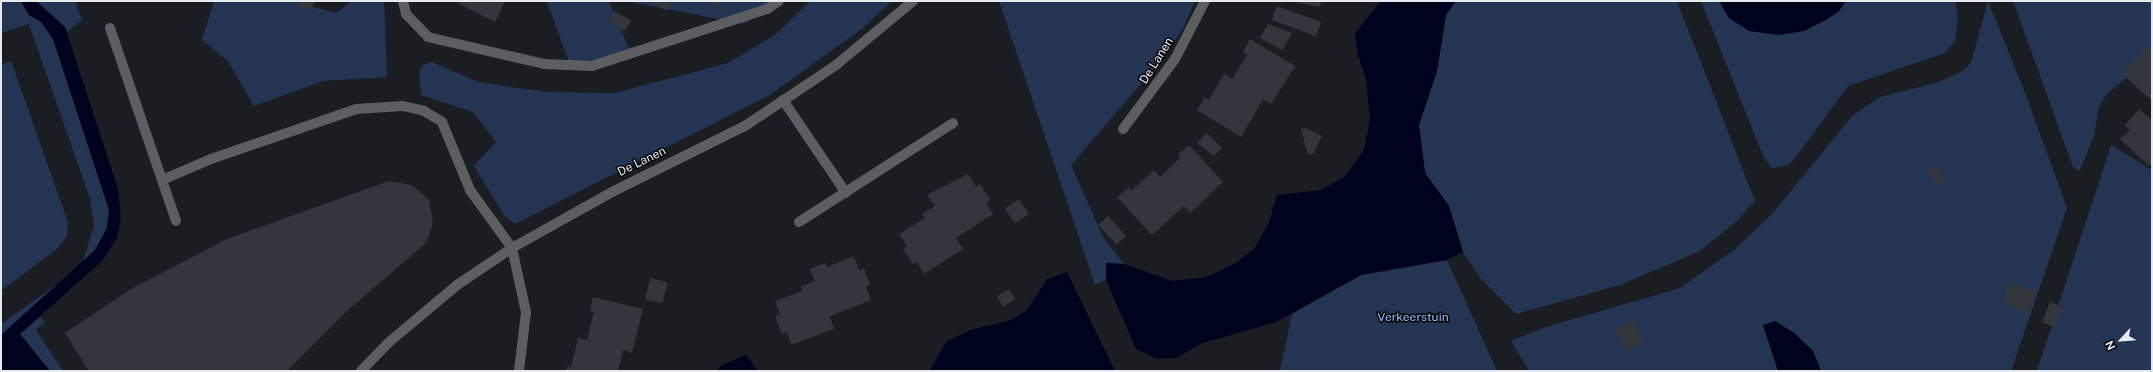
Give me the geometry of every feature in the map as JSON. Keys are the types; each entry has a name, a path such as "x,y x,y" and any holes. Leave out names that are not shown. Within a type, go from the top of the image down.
{"street":[{"path":"403,1 406,14 428,37 544,64 592,66 767,9 779,1"},
{"name":"De Lanen","path":"361,371 388,343 457,285 512,248 614,191 745,126 836,65 913,1"},
{"name":"De Lanen","path":"1123,130 1175,59 1205,1"},
{"path":"110,28 176,221"},
{"path":"783,100 846,193"},
{"path":"162,180 219,157 356,109 403,106 424,111 442,122 470,190 512,248 526,312 519,371"},
{"path":"799,222 953,123"}],"green space":[{"path":"1,1 21,1 29,15 41,21 53,39 105,194 109,210 107,228 95,250 83,261 94,226 90,199 29,24 1,33"},
{"path":"36,1 75,1 82,20 67,32 65,27"},
{"path":"214,1 291,1 336,13 352,1 384,1 387,77 323,81 254,106 228,61 202,40"},
{"path":"547,1 609,1 633,58 571,68"},
{"path":"625,1 779,1 744,24"},
{"path":"810,1 892,1 863,28 770,95 515,224 504,215 474,166 496,142 473,112 421,95 419,71 423,65 432,62 478,82 546,92 615,93 728,63 775,35"},
{"path":"999,1 1195,1 1183,29 1160,62 1071,165 1103,237 1124,264 1106,263 1106,280 1095,285"},
{"path":"1456,1 1677,1 1755,201 1737,221 1700,251 1620,285 1516,314 1481,279 1463,252 1449,206 1425,173 1419,125 1437,71 1446,15"},
{"path":"1701,1 1719,1 1729,18 1804,31 1839,11 1846,1 1955,1 1958,18 1955,41 1945,53 1848,86 1793,161 1788,165 1772,168 1764,158"},
{"path":"1988,1 2027,98 2067,208 2011,371 1821,371 1813,351 1794,333 1775,321 1763,325 1778,371 1529,371 1511,341 1546,327 1680,288 1734,250 1772,214 1852,116 1880,97 1936,83 1961,72 1971,63"},
{"path":"2013,1 2152,1 2152,75 2146,72 2125,79 2107,94 2099,107 2094,135 2080,171 2073,167"},
{"path":"11,61 68,222 67,236 57,249 1,291 1,65"},
{"path":"2111,145 2152,170 2152,371 2037,371"},
{"name":"Verkeerstuin","path":"1447,260 1497,371 1280,371 1292,314 1361,275"},
{"path":"63,280 14,325 1,335 1,324"},
{"path":"40,317 45,322 36,330 63,371 50,371 20,334"}],"shaded area":[{"path":"21,1 36,1 65,27 118,189 121,218 117,238 102,261 20,334 50,371 1,371 1,335 95,250 107,228 109,210 53,39 41,22 29,15"},
{"path":"1381,1 1456,1 1446,15 1437,71 1419,125 1425,173 1449,206 1463,252 1447,260 1361,275 1276,322 1203,343 1176,358 1157,359 1136,349 1106,280 1106,263 1124,264 1172,281 1207,277 1236,263 1254,249 1269,222 1277,195 1321,190 1344,177 1364,150 1370,119 1366,79 1358,55 1355,33"},
{"path":"1719,1 1846,1 1839,11 1826,20 1804,31 1778,35 1749,31 1729,18"},
{"path":"1067,272 1115,371 929,371 946,342 970,330 1011,320 1027,310 1047,279"},
{"path":"1775,321 1794,333 1813,351 1821,371 1778,371 1763,325"},
{"path":"746,355 758,371 716,371 722,365"}],"building":[{"path":"299,1 315,1 309,12 297,5"},
{"path":"461,1 505,1 495,22 459,4"},
{"path":"647,1 673,1 667,11"},
{"path":"707,1 722,1 719,7"},
{"path":"1289,1 1321,1 1320,7"},
{"path":"1277,6 1321,22 1316,36 1272,20"},
{"path":"615,11 631,21 625,31 609,21"},
{"path":"1268,24 1292,33 1282,50 1260,38"},
{"path":"1250,39 1295,66 1271,104 1263,99 1241,137 1197,110 1205,97 1209,100 1224,74 1232,79 1247,55 1243,52"},
{"path":"2146,47 2152,53 2152,101 2122,74"},
{"path":"2139,109 2152,120 2152,163 2149,166 2120,139 2130,130 2125,125"},
{"path":"1306,128 1322,136 1313,154 1308,155 1301,129"},
{"path":"1207,133 1222,148 1214,156 1197,143"},
{"path":"1189,145 1223,182 1190,213 1184,206 1152,235 1117,197 1129,187 1131,191 1154,170 1160,177 1180,158 1178,155"},
{"path":"1933,165 1947,178 1940,185 1926,172"},
{"path":"968,174 976,187 980,184 990,200 986,202 993,214 956,238 963,249 924,274 917,262 913,264 903,249 907,246 899,234 925,218 922,214 935,206 927,195"},
{"path":"389,181 412,185 429,200 433,223 427,242 347,311 287,371 89,371 65,333 131,289 227,239"},
{"path":"1019,199 1029,214 1015,223 1005,209"},
{"path":"1108,216 1126,236 1116,245 1098,225"},
{"path":"854,256 859,270 864,268 870,285 866,287 871,300 830,316 834,329 791,345 787,332 782,334 775,316 780,315 775,301 802,291 801,286 815,281 810,269 825,263 827,267"},
{"path":"650,278 668,282 663,303 645,299"},
{"path":"2010,282 2036,292 2028,314 2002,303"},
{"path":"1009,289 1015,299 1003,306 997,296"},
{"path":"593,297 643,309 632,353 623,350 618,371 566,371 567,366 571,367 578,338 587,340 594,312 590,311"},
{"path":"2050,302 2063,307 2055,328 2042,323"},
{"path":"1634,320 1644,343 1624,351 1615,328"}]}
